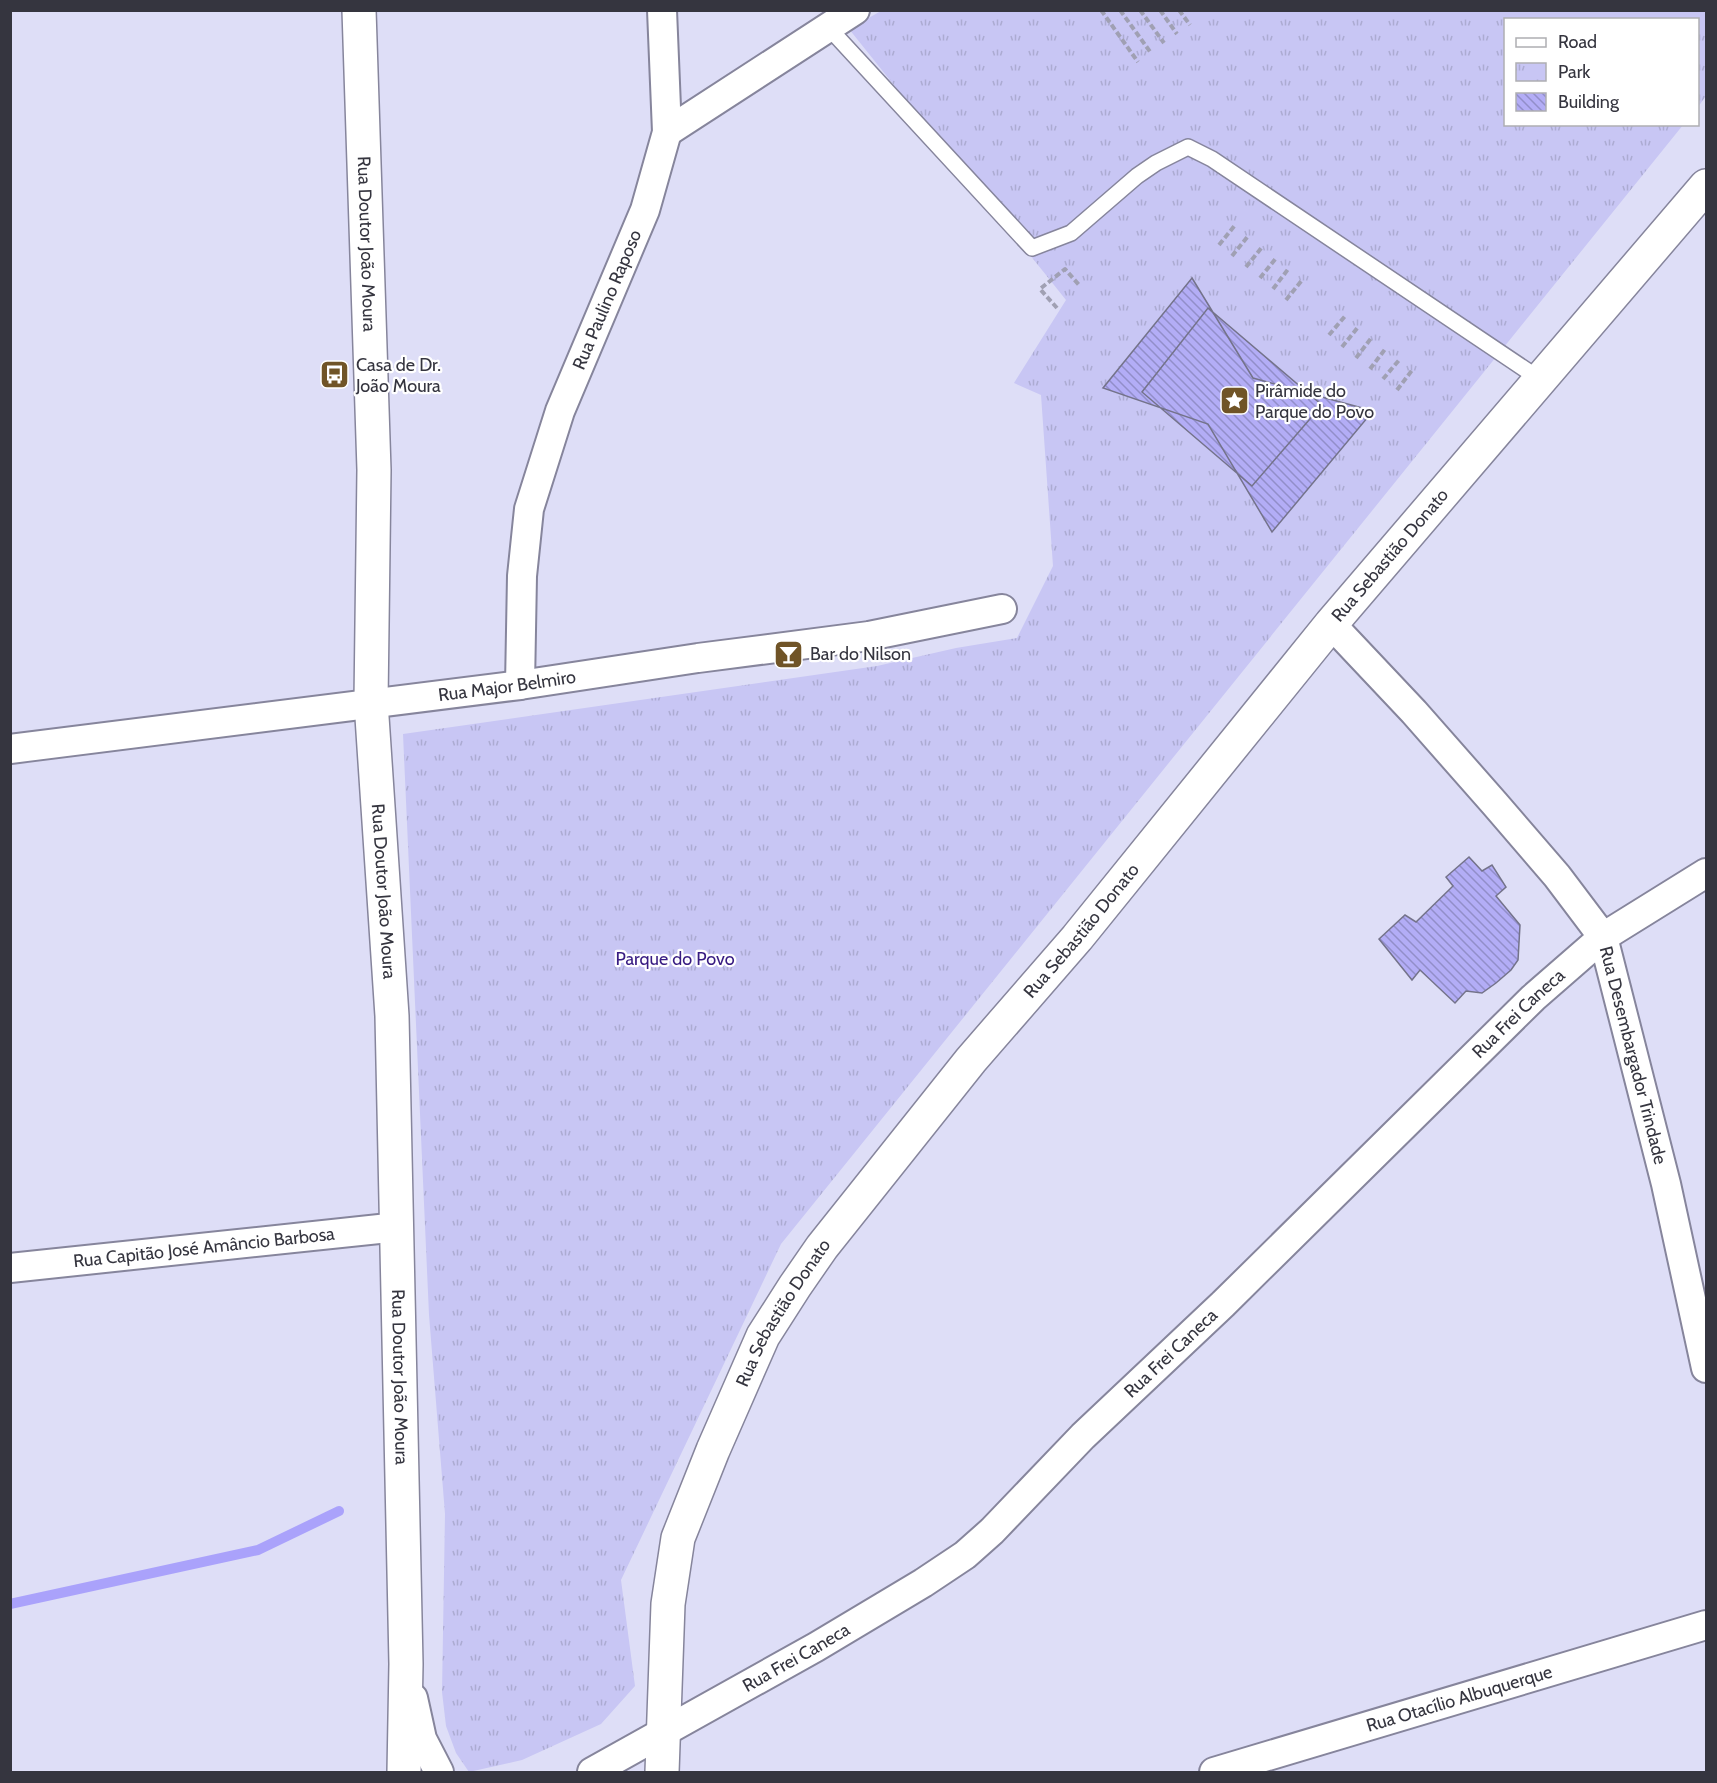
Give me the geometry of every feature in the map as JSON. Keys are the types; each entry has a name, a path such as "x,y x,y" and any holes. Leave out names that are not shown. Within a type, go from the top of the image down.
{"main road":[{"name":"Rua Doutor João Moura","path":"359,10 374,470 371,702 392,1016 398,1227 406,1664 404,1773"},
{"name":"Rua Sebastião Donato","path":"662,1773 668,1604 678,1538 713,1450 763,1336 822,1247 892,1158 971,1060 1077,938 1331,624 1541,380 1703,200"}],"street":[{"name":"Rua Paulino Raposo","path":"520,685 522,576 529,509 560,411 645,210 667,132 662,10"},
{"path":"667,132 855,10"},
{"name":"Rua Major Belmiro","path":"10,749 520,685 698,658 869,636 1002,609"},
{"name":"Rua Desembargador Trindade","path":"1331,624 1414,712 1557,876 1603,937 1666,1184 1707,1368"},
{"name":"Rua Frei Caneca","path":"592,1773 826,1641 965,1555 992,1531 1083,1436 1223,1304 1533,998 1603,937 1707,873"},
{"name":"Rua Capitão José Amâncio Barbosa","path":"10,1268 398,1227"},
{"name":"Rua Otacílio Albuquerque","path":"1214,1773 1707,1625"},
{"path":"406,1664 422,1739 439,1773"}],"lane":[{"path":"828,27 1032,248 1071,233 1137,176 1156,163 1188,147 1212,159 1541,380"}],"path":[{"path":"1101,10 1138,62"},
{"path":"1120,10 1151,53"},
{"path":"1140,10 1164,43"},
{"path":"1160,10 1177,34"},
{"path":"1179,10 1190,25"},
{"path":"1219,245 1236,224"},
{"path":"1232,256 1250,235"},
{"path":"1246,267 1263,246"},
{"path":"1260,278 1277,257"},
{"path":"1273,289 1289,268"},
{"path":"1057,308 1040,289 1065,269 1079,285"},
{"path":"1286,300 1303,279"},
{"path":"1329,335 1346,315"},
{"path":"1342,346 1359,326"},
{"path":"1356,358 1372,337"},
{"path":"1370,369 1386,348"},
{"path":"1383,379 1400,359"},
{"path":"1397,390 1413,369"}],"green space":[{"name":"Parque do Povo","path":"881,11 1706,11 1706,96 1699,106 1699,18 1504,18 1504,126 1682,126 781,1244 621,1580 635,1686 601,1724 522,1760 469,1772 456,1753 446,1726 442,1692 445,1514 429,1315 403,734 877,666 956,648 1017,638 1053,566 1041,395 1014,383 1066,300 849,29"}],"building":[{"path":"1192,278 1253,378 1373,411 1272,532 1208,424 1103,388"},
{"path":"1208,308 1322,405 1252,486 1142,392"},
{"path":"1469,857 1482,871 1492,865 1506,887 1496,896 1520,925 1518,960 1511,970 1482,993 1466,991 1455,1003 1420,970 1412,980 1379,939 1405,915 1416,922 1453,886 1446,877"}],"waterway":[{"path":"10,1604 258,1550 339,1511"}],"place":[{"name":"Casa de Dr. João Moura","path":"335,375"},
{"name":"Pirâmide do Parque do Povo","path":"1234,401"},
{"name":"Bar do Nilson","path":"789,654"}]}
